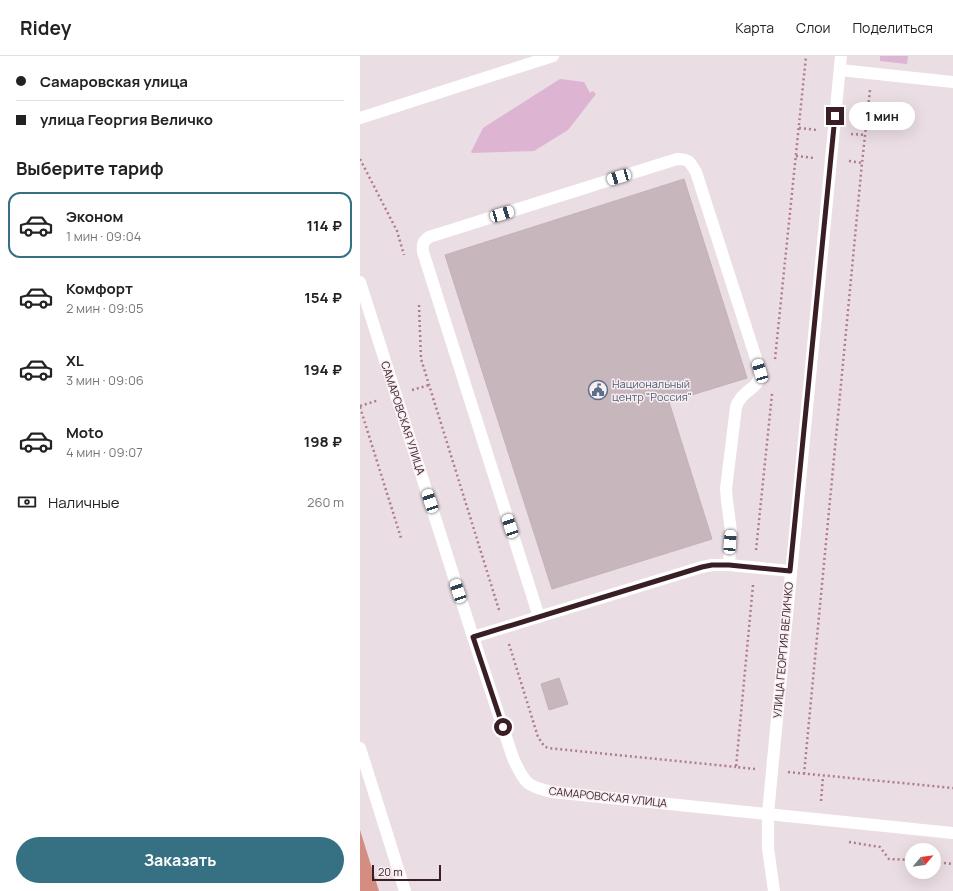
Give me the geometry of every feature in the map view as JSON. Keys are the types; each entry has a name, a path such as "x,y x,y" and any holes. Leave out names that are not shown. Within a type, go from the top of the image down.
{"street":[{"path":"360,118 553,56"},
{"name":"УЛИЦА ГЕОРГИЯ ВЕЛИЧКО","path":"774,891 768,848 768,814 790,571 841,56"},
{"path":"840,70 953,82"},
{"path":"539,617 422,246 424,240 429,237 677,159 685,159 691,163 696,172 760,371 758,382 739,401 736,407 726,489 731,531 729,565"},
{"name":"САМАРОВСКАЯ УЛИЦА","path":"360,282 513,758 520,773 528,783 539,789 552,792 953,833"},
{"path":"473,637 702,567 712,565 729,565 790,571"},
{"path":"360,748 405,891"}],"path":[{"path":"804,774 872,73"},
{"path":"360,407 401,538"},
{"path":"941,863 953,864"}],"shaded area":[{"path":"880,56 908,56 907,64 880,61"},
{"path":"560,79 584,82 590,93 593,91 596,94 568,130 534,151 471,152 483,128"},
{"path":"360,830 379,891 360,891"}],"building":[{"name":"Национальный центр \"Россия\"","path":"684,179 747,378 669,402 712,539 552,589 445,255"},
{"path":"559,678 568,704 549,710 541,684"}],"place":[{"name":"Национальный центр \"Россия\"","path":"598,390"}],"route":[{"path":"503,727 473,637 702,567 712,565 729,565 790,571 835,116"}]}
